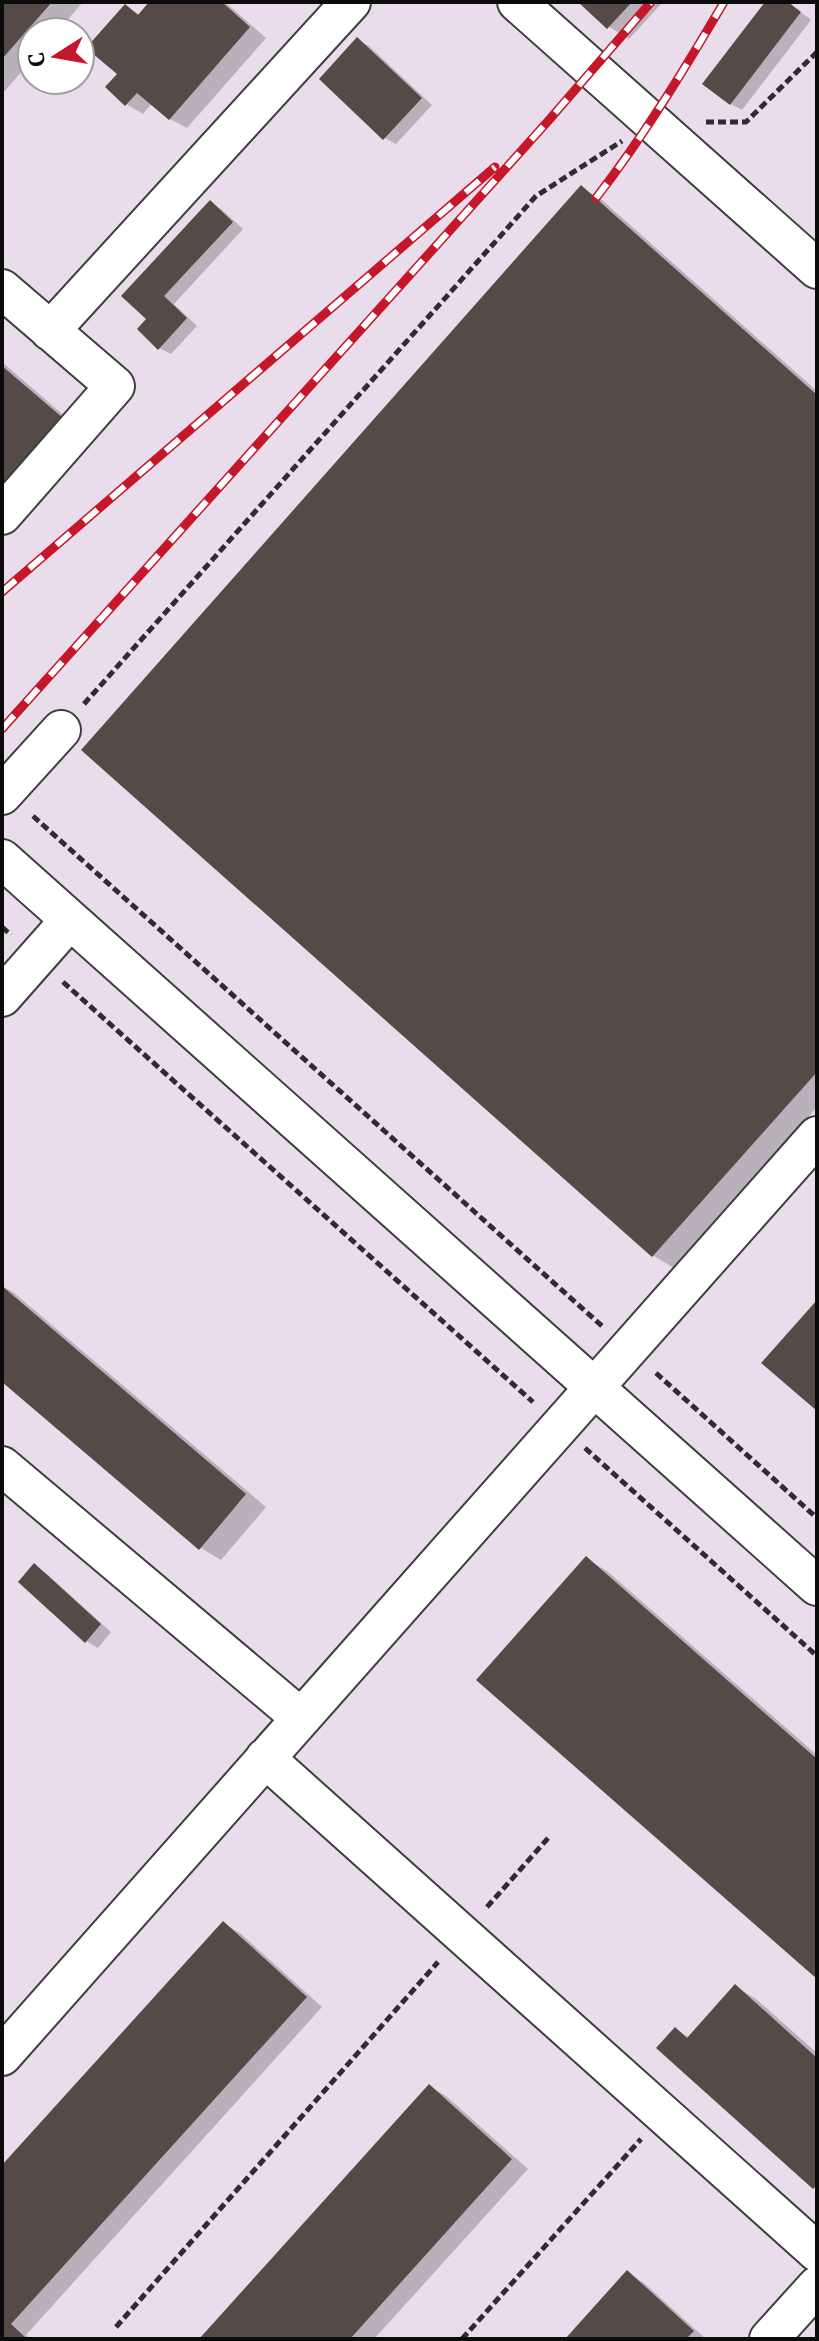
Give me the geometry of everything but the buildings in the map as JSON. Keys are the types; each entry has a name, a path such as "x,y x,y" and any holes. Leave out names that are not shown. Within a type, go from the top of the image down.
{"lane":[{"path":"50,331 351,2"},
{"path":"517,2 817,269"},
{"path":"2,289 115,386 2,515"},
{"path":"4,793 61,730"},
{"path":"2,859 817,1586"},
{"path":"2,997 70,920"},
{"path":"2,2056 817,1136"},
{"path":"2,1466 301,1718"},
{"path":"265,1758 817,2252"},
{"path":"769,2339 817,2286"}],"path":[{"path":"61,730 536,196 651,122 746,122 817,52"},
{"path":"4,793 817,1518"},
{"path":"2,927 817,1656"},
{"path":"116,2327 550,1836"},
{"path":"462,2339 663,2114"}],"shaded area":[{"path":"2,2 817,2 817,2339 2,2339"}],"railway":[{"path":"2,729 549,120 651,2"},
{"path":"596,198 631,151 724,2"},
{"path":"2,592 495,167"}]}
